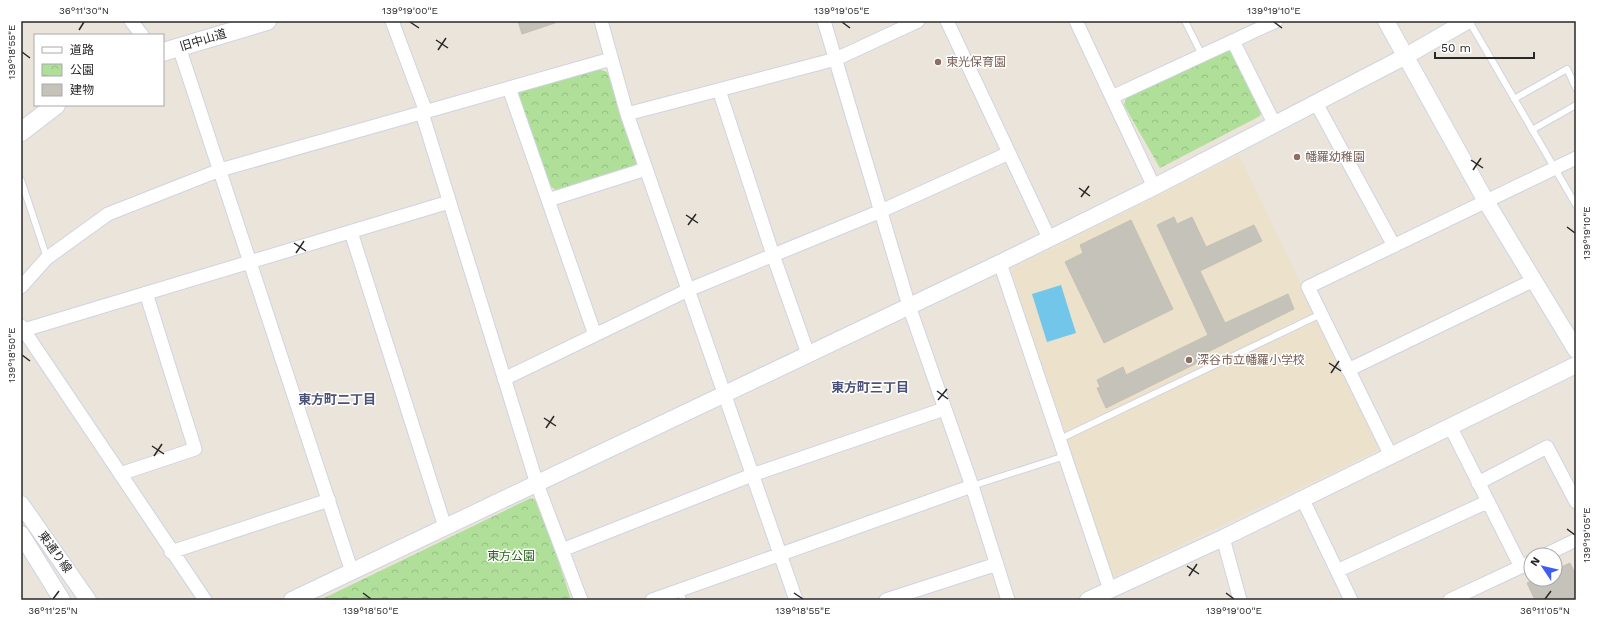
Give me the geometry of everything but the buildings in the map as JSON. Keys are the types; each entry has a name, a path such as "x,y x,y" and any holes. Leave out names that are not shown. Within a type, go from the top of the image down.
{"main road":[{"name":"旧中山道","path":"171,50 267,21"},
{"path":"21,132 55,106"}],"street":[{"path":"131,21 141,34"},
{"path":"392,21 424,113 449,202 537,484 581,600"},
{"path":"824,21 909,306 972,486 1008,600"},
{"path":"627,114 836,59 918,21"},
{"path":"947,21 1049,238"},
{"path":"1076,21 1154,187"},
{"path":"1112,97 1276,21"},
{"path":"1386,21 1487,203 1576,350"},
{"path":"292,600 1000,263 1275,125 1406,56 1468,21"},
{"path":"604,22 611,59 627,114 796,600"},
{"path":"1232,41 1275,125"},
{"path":"171,50 220,170 352,572"},
{"path":"21,287 47,258 108,214 220,170 611,59"},
{"path":"509,88 595,335"},
{"path":"720,90 773,255 808,354"},
{"path":"1316,103 1394,246"},
{"path":"504,379 688,290 881,211 1009,153"},
{"path":"1391,456 1308,287 1487,203 1576,158"},
{"path":"548,200 646,169"},
{"path":"205,600 171,552 22,328 146,293 449,202"},
{"path":"351,232 445,527"},
{"path":"1000,263 1110,590"},
{"path":"1348,370 1534,280"},
{"path":"120,474 195,449 146,293"},
{"path":"1088,600 1303,500 1576,365"},
{"path":"562,550 752,475 944,409"},
{"path":"1451,428 1487,502 1523,559"},
{"path":"1478,482 1547,448 1576,502"},
{"path":"652,600 682,595 780,556 972,486"},
{"path":"171,552 329,500"},
{"path":"1303,500 1351,600"},
{"path":"1337,571 1487,502"},
{"name":"東通り線","path":"21,504 88,600"},
{"name":"東通り線","path":"21,534 62,600"},
{"path":"1223,538 1240,600"},
{"path":"1562,547 1576,540"},
{"path":"886,600 997,564"},
{"path":"1450,600 1523,565"}],"lane":[{"path":"1185,21 1203,55"},
{"path":"1468,21 1576,205"},
{"path":"1514,99 1567,69 1576,88"},
{"path":"1532,130 1576,105"},
{"path":"21,180 47,258"},
{"path":"1060,439 1321,314"},
{"path":"972,486 1065,456"}],"shaded area":[{"name":"深谷市立幡羅小学校","path":"1239,155 1379,446 1377,451 1116,576 1111,574 1012,274 1013,268"}],"green space":[{"path":"1227,51 1233,52 1262,110 1260,116 1160,168 1124,105 1126,98"},
{"path":"596,68 607,72 638,158 635,166 557,191 549,185 517,92"},
{"name":"東方公園","path":"531,498 539,502 571,600 320,600"}],"water":[{"path":"1061,285 1076,333 1047,342 1032,294"}],"place":[{"name":"東光保育園","path":"938,62"},
{"name":"幡羅幼稚園","path":"1297,157"},
{"name":"深谷市立幡羅小学校","path":"1189,360"}],"district":[{"name":"東方町三丁目","path":"870,387"},
{"name":"東方町二丁目","path":"337,399"}]}
